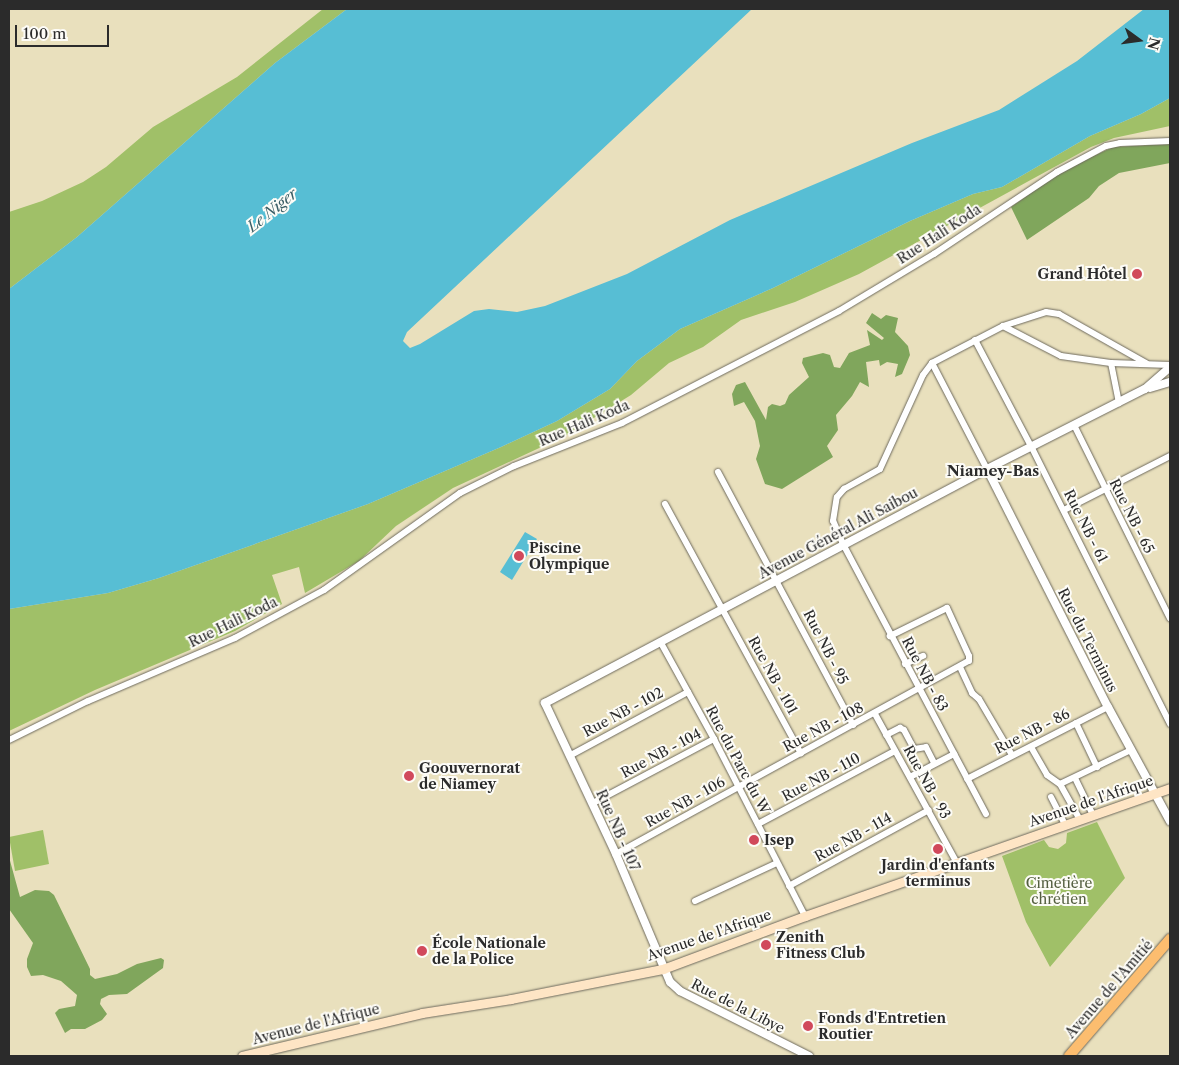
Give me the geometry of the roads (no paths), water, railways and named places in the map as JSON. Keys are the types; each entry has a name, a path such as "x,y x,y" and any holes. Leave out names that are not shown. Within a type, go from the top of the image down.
{"main road":[{"name":"Avenue de l'Afrique","path":"242,1056 422,1013 511,999 663,968 1170,788"},
{"name":"Avenue de l'Amitié","path":"1069,1056 1170,939"}],"street":[{"name":"Rue Hali Koda","path":"9,740 88,701 235,638 324,590 460,492 514,466 622,422 839,311 934,254 1050,176 1106,146 1120,143 1170,141"},
{"path":"987,469 932,363 1003,326 1046,312 1059,314 1146,364"},
{"path":"1003,326 1061,356 1110,363 1170,366 1170,374"},
{"name":"Rue NB - 61","path":"975,340 1032,446 1170,724"},
{"name":"Rue NB - 83","path":"932,363 923,375 880,469 844,489 837,497 833,521 890,636 986,814"},
{"path":"1110,363 1119,403"},
{"name":"Avenue Général Ali Saibou","path":"1145,389 1170,366"},
{"name":"Avenue Général Ali Saibou","path":"545,703 987,469 1145,389 1170,382"},
{"name":"Rue NB - 65","path":"1074,426 1170,618"},
{"path":"1064,510 1170,456"},
{"name":"Rue du Terminus","path":"987,469 1108,707 1170,821"},
{"name":"Rue NB - 95","path":"718,472 778,580 853,726"},
{"name":"Rue NB - 101","path":"666,504 801,754"},
{"name":"Rue NB - 108","path":"739,787 968,662 969,658 948,608 890,636"},
{"name":"Rue du Parc du W","path":"661,643 739,787 805,916"},
{"path":"905,664 923,656"},
{"path":"960,667 972,693 979,698 1012,755"},
{"name":"Rue NB - 102","path":"571,755 688,692"},
{"name":"Rue NB - 107","path":"545,703 616,854 663,968"},
{"name":"Rue NB - 86","path":"968,779 1108,707"},
{"name":"Rue NB - 93","path":"875,714 957,863"},
{"path":"1076,723 1097,767"},
{"path":"886,735 903,729 914,749 926,747 934,763"},
{"name":"Rue NB - 104","path":"593,803 714,740"},
{"path":"1031,747 1047,775 1060,784 1080,820"},
{"path":"1060,784 1131,750"},
{"name":"Rue NB - 110","path":"758,824 895,751"},
{"path":"910,777 954,754"},
{"path":"1074,778 1093,815"},
{"name":"Rue NB - 106","path":"616,854 739,787"},
{"path":"1051,797 1065,825"},
{"name":"Rue NB - 114","path":"790,886 929,810"},
{"path":"695,901 777,862"},
{"name":"Rue de la Libye","path":"663,968 670,982 680,991 810,1056"}],"water":[{"name":"Le Niger","path":"347,9 752,9 407,332 403,341 410,348 420,344 474,311 489,309 517,312 545,306 627,274 730,220 912,143 999,110 1077,61 1144,9 1170,9 1170,98 1141,114 1090,136 1002,187 973,194 910,221 773,288 680,329 637,361 610,389 557,421 501,447 368,504 159,578 108,593 9,609 9,289 77,237 275,63"},
{"name":"Piscine Olympique","path":"525,532 537,539 512,580 500,572"}],"place":[{"name":"Grand Hôtel","path":"1137,274"},
{"name":"Piscine Olympique","path":"519,556"},
{"name":"Goouvernorat de Niamey","path":"409,776"},
{"name":"Isep","path":"754,840"},
{"name":"Jardin d'enfants terminus","path":"938,849"},
{"name":"Zenith Fitness Club","path":"766,945"},
{"name":"École Nationale de la Police","path":"422,951"},
{"name":"Fonds d'Entretien Routier","path":"808,1026"}],"district":[{"name":"Niamey-Bas","path":"993,471"}],"park label":[{"name":"Cimetière chrétien","path":"1059,892"}]}
